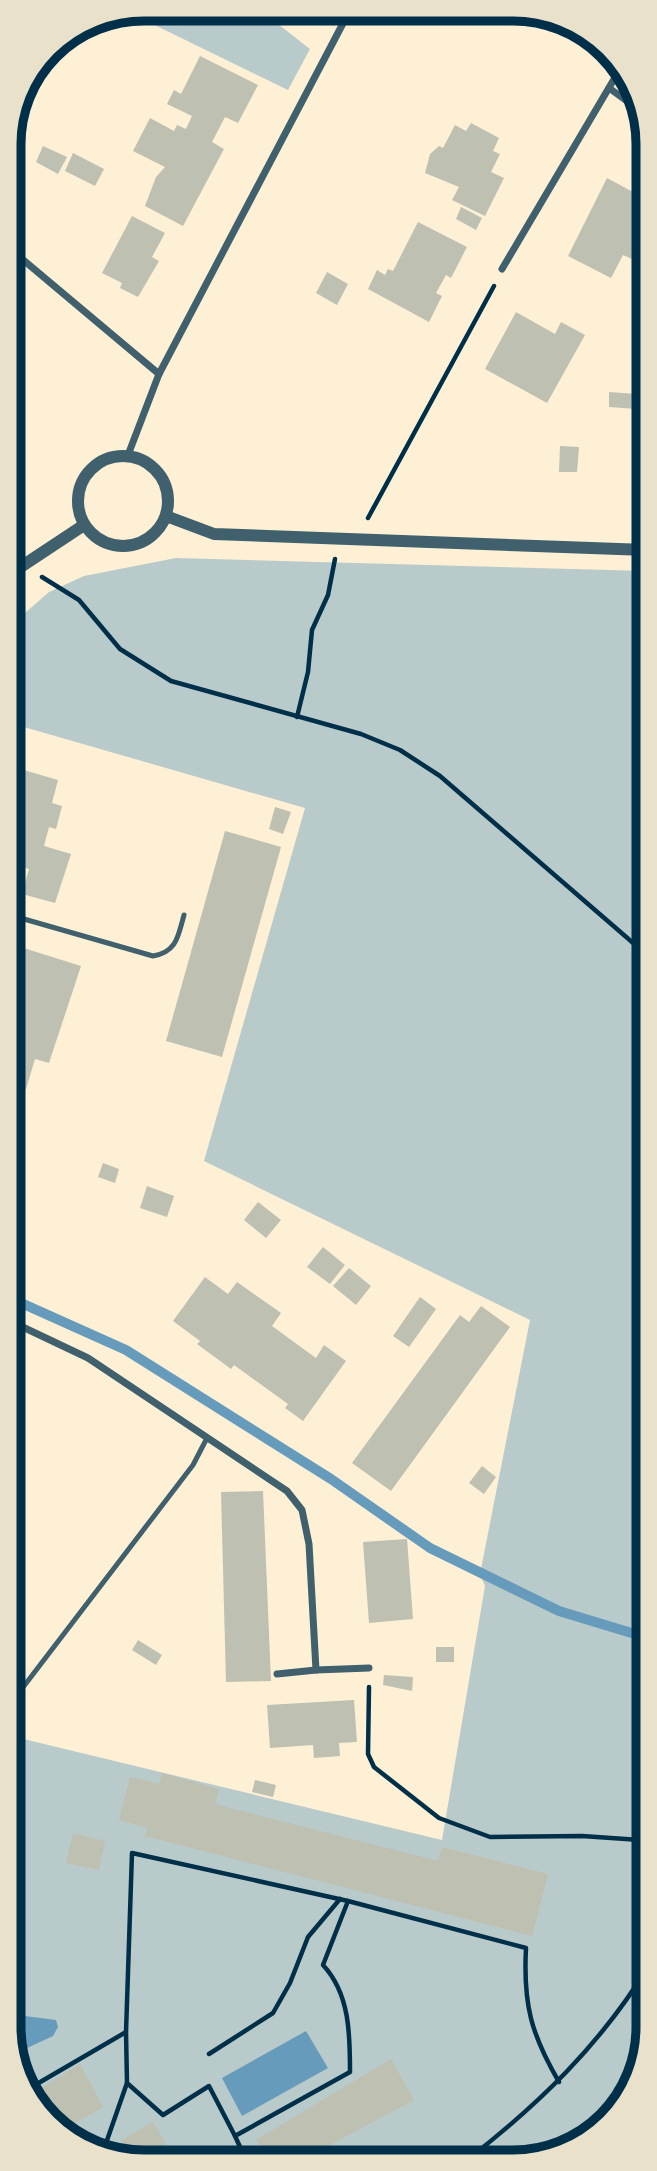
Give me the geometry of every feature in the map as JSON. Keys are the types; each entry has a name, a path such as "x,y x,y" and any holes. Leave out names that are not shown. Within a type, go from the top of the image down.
{"street":[{"path":"128,455 159,374 344,21"},
{"path":"502,269 615,77"},
{"path":"609,88 628,102"},
{"path":"21,258 159,374"},
{"path":"128,455 144,460 157,470 165,483 169,499 166,516 155,533 142,542 128,546 112,545 98,539 84,525 78,509 78,494 83,478 97,463 112,456 128,455"},
{"path":"166,516 214,534 636,550"},
{"path":"21,564 84,525"},
{"path":"21,1326 88,1358 287,1491 302,1510 309,1544 316,1670"},
{"path":"277,1674 369,1668"}],"lane":[{"path":"21,918 153,956 166,954 175,946 184,915"},
{"path":"21,1690 193,1465 207,1438"}],"path":[{"path":"357,538 502,269"},
{"path":"297,717 308,672 312,630 328,595 340,537"},
{"path":"21,564 79,600 120,649 144,666 192,688 361,734 400,750 440,776 636,945"},
{"path":"369,1668 368,1754 374,1767 439,1818 490,1837 582,1836 636,1840"},
{"path":"106,2144 127,2083 126,2032 132,1853 340,1899 526,1948 525,1971 531,2025 537,2045 559,2082"},
{"path":"209,2054 273,2013 290,1983 307,1937 340,1899"},
{"path":"234,2136 350,2072 351,2031 338,1980 323,1965 348,1901"},
{"path":"480,2150 559,2082 617,2016 636,1986"},
{"path":"35,2085 126,2032"},
{"path":"127,2083 163,2115 209,2086 241,2150"}],"shaded area":[{"path":"146,21 274,21 310,49 288,90"},
{"path":"176,558 636,571 636,2035 627,2074 605,2108 575,2134 537,2148 120,2148 82,2134 57,2114 37,2088 25,2059 21,2035 21,1738 442,1840 485,1586 480,1574 530,1320 204,1161 305,808 21,726 21,616 49,592 84,576"}],"water":[{"path":"21,2017 56,2020 58,2027 53,2036 23,2050"},
{"path":"306,2031 328,2068 242,2116 222,2078"}],"building":[{"path":"200,56 258,85 238,123 225,117 212,142 224,149 183,226 145,206 156,177 165,167 133,151 150,118 174,131 177,125 186,129 192,116 167,104 174,90 181,94"},
{"path":"471,123 499,138 493,151 500,154 491,172 504,178 485,216 452,200 459,187 425,173 430,154 439,146 443,148 455,125 466,131"},
{"path":"43,146 67,157 58,174 36,162"},
{"path":"73,153 104,169 95,186 65,171"},
{"path":"607,178 636,194 636,252 632,259 623,255 611,278 568,256"},
{"path":"461,207 482,218 476,230 456,219"},
{"path":"132,216 165,233 152,257 159,261 138,297 120,288 122,283 102,273"},
{"path":"418,222 467,247 451,278 446,275 436,293 442,296 429,322 368,289 377,270 385,275 388,269 393,271"},
{"path":"327,272 348,284 337,305 316,293"},
{"path":"516,312 555,334 561,322 585,335 547,403 485,369"},
{"path":"609,392 636,394 636,409 609,407"},
{"path":"560,446 579,447 577,472 559,472"},
{"path":"21,769 58,780 52,803 62,806 56,829 49,827 44,846 71,854 55,903 22,894 29,869 21,867"},
{"path":"275,807 291,812 283,834 269,829"},
{"path":"225,831 281,847 222,1057 166,1041"},
{"path":"21,947 81,966 49,1063 35,1059 26,1089 21,1088"},
{"path":"103,1163 119,1169 115,1183 98,1177"},
{"path":"147,1186 174,1196 167,1217 140,1208"},
{"path":"258,1202 281,1220 266,1238 244,1220"},
{"path":"323,1247 345,1265 330,1284 307,1267"},
{"path":"349,1268 371,1286 356,1305 333,1286"},
{"path":"205,1277 228,1294 237,1282 281,1313 272,1326 316,1358 324,1345 346,1361 303,1421 285,1408 288,1404 234,1365 231,1369 197,1344 200,1341 173,1321"},
{"path":"420,1297 436,1309 409,1347 393,1336"},
{"path":"481,1306 510,1327 391,1491 352,1463 460,1315 469,1322"},
{"path":"482,1466 496,1477 484,1494 469,1483"},
{"path":"263,1491 271,1681 226,1682 221,1492"},
{"path":"407,1539 413,1619 369,1623 363,1542"},
{"path":"138,1640 162,1655 156,1665 132,1650"},
{"path":"436,1647 454,1647 454,1662 436,1662"},
{"path":"384,1675 413,1677 412,1691 383,1685"},
{"path":"354,1700 357,1742 339,1743 340,1756 314,1758 313,1745 270,1748 267,1705"},
{"path":"162,1773 219,1789 215,1804 438,1861 442,1847 548,1874 532,1936 145,1836 147,1828 119,1820 130,1777 159,1784"},
{"path":"255,1780 276,1785 273,1797 252,1792"},
{"path":"73,1833 105,1841 99,1870 66,1863"},
{"path":"391,2059 414,2100 321,2150 262,2150 256,2140"},
{"path":"80,2064 103,2107 70,2126 46,2102 38,2090"},
{"path":"153,2122 169,2150 127,2149 122,2140"}],"waterway":[{"path":"21,1303 126,1350 331,1479 430,1548 559,1611 636,1634"}]}
